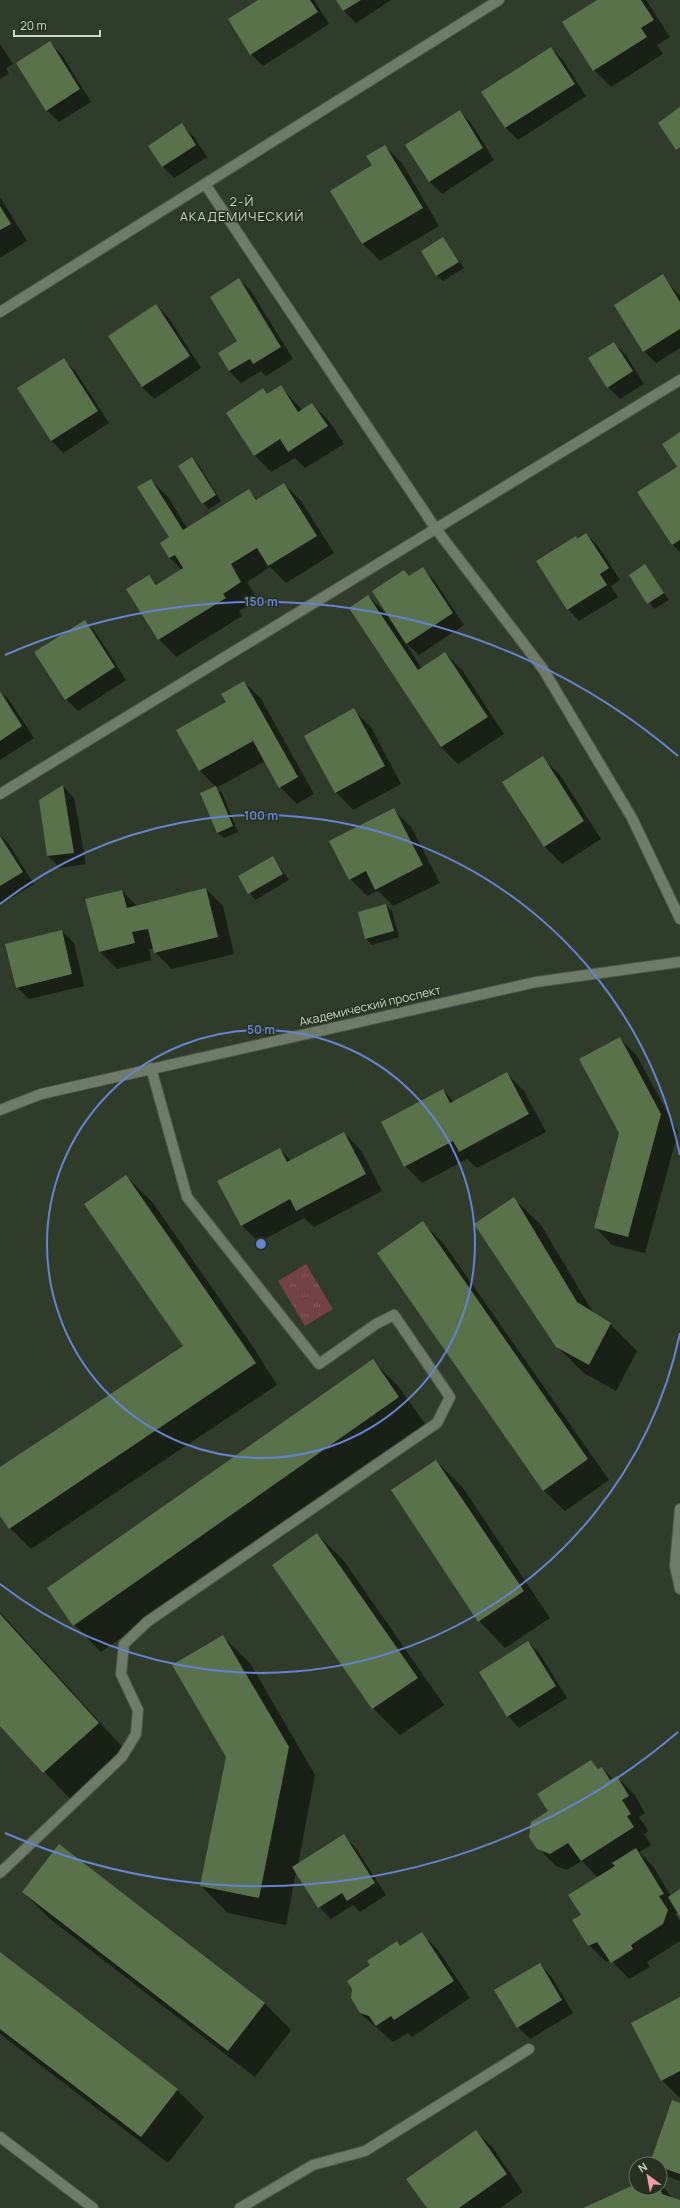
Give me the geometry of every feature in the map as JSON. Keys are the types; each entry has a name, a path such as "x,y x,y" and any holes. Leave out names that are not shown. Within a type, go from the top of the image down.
{"street":[{"path":"0,312 499,0"},
{"path":"205,184 436,529 543,669 632,818 680,919"},
{"path":"0,794 680,380"},
{"name":"Академический проспект","path":"0,1110 41,1094 150,1068 536,982 680,962"},
{"path":"0,1873 122,1757 136,1734 138,1710 121,1674 124,1644 147,1622 437,1423 450,1397 394,1315 376,1324 319,1364 187,1197 150,1068"},
{"path":"680,1509 675,1566 680,1589"},
{"path":"240,2208 313,2165 365,2152 528,2050"},
{"path":"0,2137 93,2208"}],"green space":[{"path":"306,1264 333,1309 305,1326 278,1281"}],"building":[{"path":"258,0 310,0 318,12 250,55 228,19"},
{"path":"336,0 361,0 343,11"},
{"path":"597,0 641,0 654,20 641,28 647,37 593,71 562,22"},
{"path":"50,41 80,89 46,111 16,63"},
{"path":"551,47 575,84 505,128 481,92"},
{"path":"680,107 680,147 676,150 658,123"},
{"path":"460,110 483,148 429,182 405,145"},
{"path":"182,123 196,145 162,167 148,146"},
{"path":"385,145 423,208 362,244 330,191 372,165 366,156"},
{"path":"0,206 11,224 0,230"},
{"path":"443,237 459,262 436,276 421,251"},
{"path":"663,274 680,302 680,329 643,352 614,305"},
{"path":"239,278 281,347 253,364 250,359 229,371 218,353 237,341 210,297"},
{"path":"156,304 190,356 142,387 108,336"},
{"path":"614,342 633,371 607,388 588,358"},
{"path":"64,358 98,411 51,441 17,388"},
{"path":"281,385 298,412 312,403 328,426 288,452 280,439 254,456 226,413 263,388 267,394"},
{"path":"680,432 680,540 672,545 637,492 677,467 662,444"},
{"path":"192,457 216,495 202,504 178,466"},
{"path":"151,479 183,530 249,489 256,500 284,483 317,536 268,566 257,548 231,564 241,582 223,594 226,598 158,640 126,589 149,575 156,585 183,568 175,555 169,558 160,543 169,537 137,487"},
{"path":"586,533 609,568 600,574 607,585 567,610 536,561 576,536 577,539"},
{"path":"645,564 664,593 647,604 629,575"},
{"path":"423,567 453,613 406,644 372,591 404,570 409,576"},
{"path":"368,595 418,670 445,652 488,717 441,747 349,608"},
{"path":"85,620 115,667 65,700 34,652"},
{"path":"244,681 298,777 279,788 253,741 199,771 176,730 226,702 221,694"},
{"path":"0,691 22,726 0,741"},
{"path":"354,708 385,766 335,793 304,736"},
{"path":"543,756 584,821 544,847 502,782"},
{"path":"63,785 74,853 47,856 39,800"},
{"path":"216,786 233,826 217,833 200,793"},
{"path":"394,808 423,865 375,890 366,871 349,880 329,841"},
{"path":"0,836 23,872 0,886"},
{"path":"273,856 283,874 248,894 238,876"},
{"path":"206,888 218,937 154,953 148,929 132,932 135,943 99,952 85,899 122,890 127,908"},
{"path":"386,904 394,931 365,939 358,912"},
{"path":"62,930 72,974 16,988 5,944"},
{"path":"620,1037 661,1114 628,1237 594,1228 619,1133 579,1059"},
{"path":"507,1072 529,1114 459,1152 453,1141 404,1167 381,1122 443,1089 450,1103"},
{"path":"344,1132 366,1174 296,1211 290,1199 241,1226 217,1181 280,1148 287,1162"},
{"path":"126,1175 256,1363 9,1529 0,1516 0,1467 183,1346 84,1204"},
{"path":"514,1197 577,1302 611,1323 589,1365 556,1347 474,1224"},
{"path":"423,1221 588,1459 543,1491 377,1253"},
{"path":"373,1359 399,1397 73,1626 47,1588"},
{"path":"436,1460 524,1591 478,1622 391,1490"},
{"path":"317,1533 418,1678 372,1709 272,1565"},
{"path":"0,1614 99,1723 43,1773 0,1726"},
{"path":"223,1635 289,1747 259,1898 200,1886 226,1757 172,1665"},
{"path":"528,1641 556,1686 507,1717 479,1672"},
{"path":"591,1760 598,1769 602,1767 610,1780 617,1776 629,1796 622,1800 631,1814 627,1816 634,1827 581,1861 568,1843 550,1854 537,1849 529,1837 531,1822 548,1811 537,1794"},
{"path":"344,1834 375,1883 347,1901 342,1893 318,1908 292,1867"},
{"path":"59,1844 265,2003 228,2051 22,1892"},
{"path":"636,1848 664,1894 659,1896 668,1910 663,1924 631,1945 633,1949 611,1963 597,1942 588,1946 572,1920 581,1915 568,1895 615,1866 612,1863"},
{"path":"680,1889 680,1917 668,1897"},
{"path":"422,1932 454,1981 394,2020 391,2016 376,2026 369,2016 360,2013 351,1998 352,1989 347,1981 370,1965 367,1961 397,1941 400,1946"},
{"path":"0,1952 178,2089 141,2137 0,2029"},
{"path":"540,1963 562,2000 517,2028 494,1990"},
{"path":"680,1997 680,2071 661,2081 631,2023"},
{"path":"672,2100 680,2103 680,2174 668,2170 668,2156 652,2156"},
{"path":"476,2130 507,2174 459,2208 427,2208 406,2179"},
{"path":"628,2188 628,2196 668,2196 680,2200 680,2208 583,2208"}],"district":[{"name":"2-Й АКАДЕМИЧЕСКИЙ","path":"242,208"}]}
